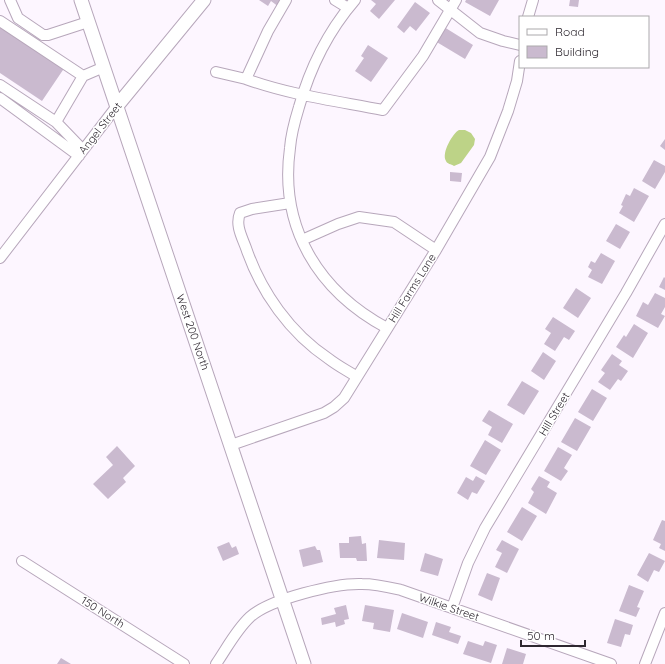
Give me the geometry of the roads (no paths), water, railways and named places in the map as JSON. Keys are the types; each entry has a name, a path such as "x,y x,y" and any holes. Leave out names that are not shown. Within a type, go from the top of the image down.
{"main road":[{"name":"West 200 North","path":"81,0 304,664"},
{"name":"Angel Street","path":"117,106 204,0"}],"street":[{"path":"246,79 268,31 286,0"},
{"path":"335,0 348,8"},
{"path":"355,0 336,24 316,60 302,95 290,148 288,175 290,203 302,240 312,260 326,279 340,295 356,308 387,328"},
{"path":"438,0 480,32 503,41 519,45"},
{"path":"216,72 302,95 383,110 423,56 456,0"},
{"path":"528,16 533,0"},
{"path":"9,1 18,18 43,35 48,35 88,22"},
{"path":"0,21 83,76"},
{"path":"56,122 83,76 104,67"},
{"name":"Hill Farms Lane","path":"231,445 324,413 344,398 436,250 490,157 508,111 517,81 519,68"},
{"path":"0,84 56,122 81,153"},
{"path":"0,98 81,153"},
{"name":"Angel Street","path":"0,258 117,106"},
{"path":"290,203 252,209 240,213 238,228 248,256 257,276 280,313 299,334 328,359 358,377"},
{"path":"302,240 338,224 359,217 394,222 436,250"},
{"name":"Hill Street","path":"452,608 468,563 485,528 626,293 665,224"},
{"name":"150 North","path":"22,561 184,664"},
{"name":"Wilkie Street","path":"216,664 237,632 251,616 261,610 283,600 321,588 362,584 401,590 611,664"},
{"path":"645,664 665,613"}]}
